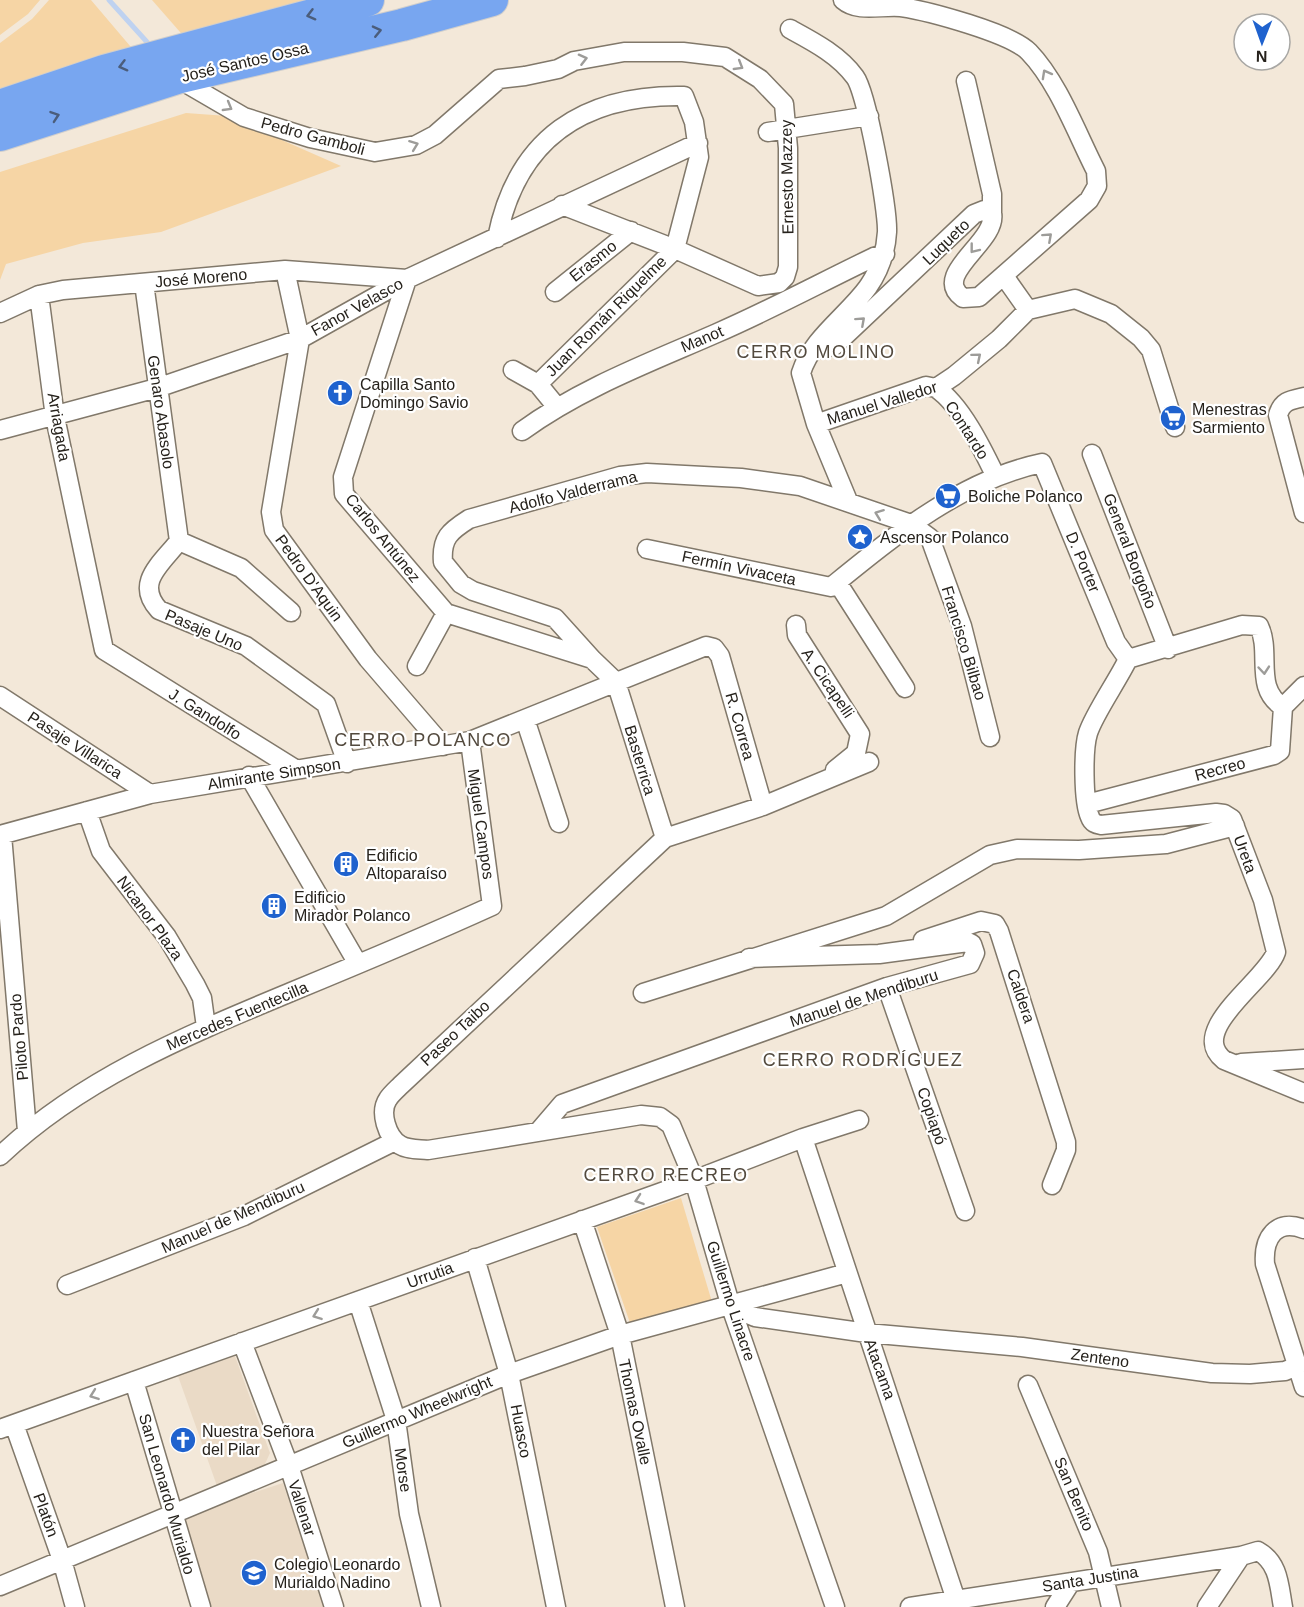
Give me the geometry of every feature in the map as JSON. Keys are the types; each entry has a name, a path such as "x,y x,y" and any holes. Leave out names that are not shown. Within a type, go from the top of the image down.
{"highway":[{"name":"José Santos Ossa","path":"0,106 104,71 368,0"},
{"name":"José Santos Ossa","path":"0,135 177,78 402,25 492,0"}],"street":[{"path":"843,0 848,4 867,8 900,8 1012,39 1028,50 1041,67 1096,171 1096,186 1089,200 1004,276 1029,310"},
{"path":"790,29 843,62 857,80 867,104 887,229 885,254 868,287 813,350 801,373 816,424 848,501"},
{"name":"Pedro Gamboli","path":"177,78 244,117 310,138 375,152 416,145 435,135 500,79 558,69 574,61 624,52 683,52"},
{"name":"Ernesto Mazzey","path":"683,52 724,57 760,79 784,105 777,131 788,267 785,278 770,286 757,313"},
{"path":"966,81 992,194 992,213"},
{"path":"497,237 503,207 513,182 539,146 555,132 580,116 605,107 655,97 684,96 694,122 699,143 699,157 675,249"},
{"path":"777,131 869,116"},
{"name":"Fanor Velasco","path":"0,430 157,388 300,339 407,279 699,143"},
{"path":"562,205 675,249 758,286 770,286"},
{"name":"Luqueto","path":"813,350 834,346 974,214 984,210 992,213 993,220 990,230 956,272 952,284 955,293 970,299 979,297 1004,276"},
{"name":"Erasmo","path":"555,292 631,231"},
{"name":"Juan Román Riquelme","path":"538,384 675,249"},
{"name":"Manot","path":"522,430 556,406 874,257 885,254"},
{"name":"José Moreno","path":"0,313 39,295 63,290 285,270 407,279"},
{"name":"Pedro D'Aquin","path":"285,270 300,339 271,512 274,530 368,659 443,746"},
{"name":"Carlos Antúnez","path":"407,279 343,477 344,494 446,614"},
{"name":"Genaro Abasolo","path":"144,283 179,541"},
{"name":"Arriagada","path":"39,295 55,417 104,651 116,659"},
{"name":"Manuel Valledor","path":"816,424 926,386 936,388 954,376 1029,310 1075,299 1111,314 1141,338 1151,350 1175,427"},
{"path":"513,370 538,384 556,406"},
{"name":"Contardo","path":"936,388 944,394 972,433 995,476"},
{"path":"1304,398 1288,400 1281,406 1278,415 1304,513"},
{"name":"General Borgoño","path":"1092,454 1168,649"},
{"name":"D. Porter","path":"995,476 1042,463 1116,642 1128,659"},
{"name":"Adolfo Valderrama","path":"592,659 567,628 555,618 473,591 461,584 443,562 444,539 451,530 469,519 620,476 647,473 773,481 848,501 911,524"},
{"path":"905,688 834,585 911,524 995,476"},
{"name":"Francisco Bilbao","path":"911,524 930,538 962,627 990,737"},
{"path":"179,541 241,568 291,612"},
{"name":"Pasaje Uno","path":"179,541 148,581 146,590 151,602 159,610 246,646 326,704 347,763"},
{"name":"Fermín Vivaceta","path":"647,549 834,585"},
{"path":"417,666 446,614 592,659 616,682"},
{"name":"A. Cicapelli","path":"796,625 797,635 858,727 861,741 856,753 809,789"},
{"path":"1088,804 1085,754 1088,732 1128,659 1168,649 1242,625 1259,626 1266,688 1274,702 1283,707 1304,686"},
{"name":"Almirante Simpson","path":"1,835 150,794 470,741 706,646 714,648"},
{"name":"R. Correa","path":"714,648 720,656 763,806"},
{"name":"J. Gandolfo","path":"116,659 295,769"},
{"name":"Basterrica","path":"616,682 665,838"},
{"path":"1096,699 1114,687"},
{"name":"Pasaje Villarica","path":"0,696 150,794"},
{"name":"Recreo","path":"1088,804 1274,755 1280,751 1282,743 1283,707"},
{"path":"525,719 559,823"},
{"name":"Miguel Campos","path":"470,741 492,906"},
{"path":"665,838 809,789 869,762"},
{"path":"249,776 358,964"},
{"name":"Ureta","path":"1088,804 1090,818 1094,823 1101,825 1216,813 1224,814 1235,826 1263,900 1276,952 1264,972 1216,1026 1215,1043 1220,1056 1233,1064 1304,1093"},
{"name":"Nicanor Plaza","path":"87,811 101,851 167,937 195,984 202,998 206,1027"},
{"name":"Manuel de Mendiburu","path":"1103,849 1166,844 1235,826"},
{"name":"Piloto Pardo","path":"1,835 27,1131"},
{"name":"Paseo Taibo","path":"395,1141 384,1118 387,1100 665,838"},
{"name":"Manuel de Mendiburu","path":"643,993 886,916 990,855 1017,849 1201,847"},
{"name":"Mercedes Fuentecilla","path":"0,1156 27,1131 105,1078 206,1027 492,906"},
{"name":"Caldera","path":"879,954 981,921 995,924 1034,1034 1066,1142 1052,1185"},
{"name":"Manuel de Mendiburu","path":"538,1132 562,1104 886,987 970,964 975,953 972,944 968,942 879,954 749,958"},
{"name":"Copiapó","path":"886,987 965,1211"},
{"path":"1233,1064 1304,1059"},
{"name":"Guillermo Linacre","path":"538,1132 641,1115 660,1117 671,1125 694,1180 731,1306 834,1607"},
{"name":"Urrutia","path":"7,1427 694,1180 803,1138 859,1120"},
{"path":"395,1141 401,1146 428,1150 538,1132"},
{"name":"Atacama","path":"803,1138 867,1333 966,1601"},
{"name":"Manuel de Mendiburu","path":"67,1284 244,1216 395,1141"},
{"name":"Thomas Ovalle","path":"582,1220 620,1335 675,1607"},
{"path":"1304,1228 1281,1227 1270,1234 1264,1248 1265,1264 1304,1387"},
{"name":"Huasco","path":"475,1258 509,1374 556,1607"},
{"name":"Guillermo Wheelwright","path":"0,1586 509,1374 620,1335 847,1273"},
{"name":"Morse","path":"358,1300 396,1420 409,1514 431,1607"},
{"name":"Zenteno","path":"731,1306 755,1317 867,1333 1022,1347 1212,1373 1250,1374 1285,1371 1298,1366"},
{"name":"Vallenar","path":"242,1342 288,1466 334,1607"},
{"name":"San Leonardo Murialdo","path":"134,1381 171,1515 201,1607"},
{"name":"San Benito","path":"1028,1385 1098,1552 1105,1596"},
{"name":"Platón","path":"7,1427 62,1560 75,1607"},
{"name":"Santa Justina","path":"910,1607 966,1601 1071,1582 1105,1596 1258,1551 1268,1557 1275,1566 1283,1607"},
{"path":"1207,1607 1241,1556"},
{"path":"1055,1607 1071,1582"},
{"path":"1010,1607 1021,1590"}],"shaded area":[{"path":"0,0 40,0 28,14 0,35"},
{"path":"49,0 91,0 136,53 0,98 0,43 32,19"},
{"path":"152,0 324,0 187,40"},
{"path":"186,113 227,116 341,166 161,232 83,243 6,264 0,280 0,172"},
{"path":"681,1198 712,1302 630,1323 597,1227"},
{"path":"235,1356 270,1453 264,1466 217,1486 178,1376"},
{"name":"Colegio Leonardo Murialdo Nadino","path":"283,1483 325,1607 207,1607 178,1517"}],"waterway":[{"path":"109,0 147,42"}],"place":[{"name":"Capilla Santo Domingo Savio","path":"340,393"},
{"name":"Menestras Sarmiento","path":"1173,418"},
{"name":"Boliche Polanco","path":"948,496"},
{"name":"Ascensor Polanco","path":"860,537"},
{"name":"Edificio Altoparaíso","path":"346,864"},
{"name":"Edificio Mirador Polanco","path":"274,906"},
{"name":"Nuestra Señora del Pilar","path":"183,1440"},
{"name":"Colegio Leonardo Murialdo Nadino","path":"254,1573"}],"district":[{"name":"CERRO MOLINO","path":"816,352"},
{"name":"CERRO POLANCO","path":"423,740"},
{"name":"CERRO RODRÍGUEZ","path":"863,1060"},
{"name":"CERRO RECREO","path":"666,1175"}]}
